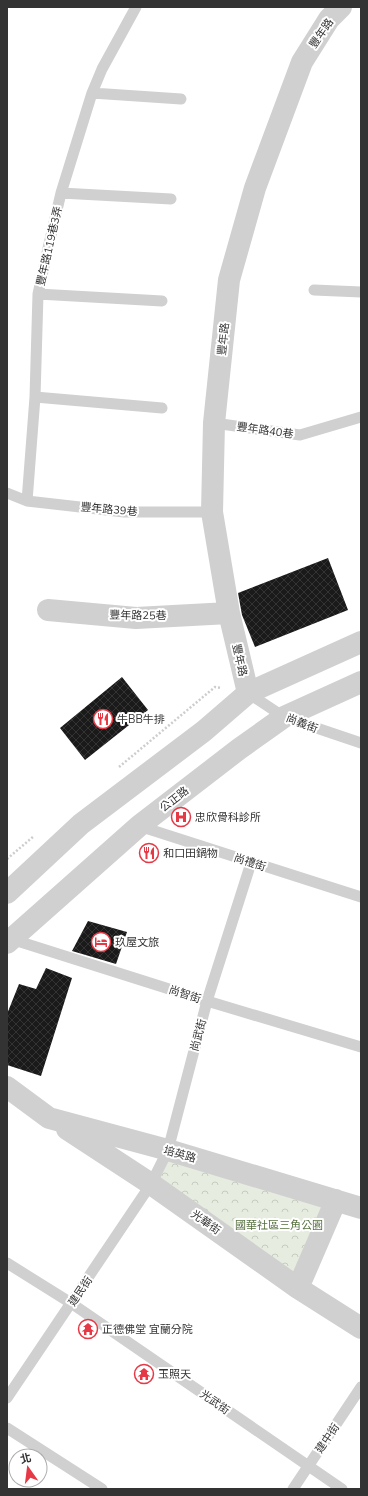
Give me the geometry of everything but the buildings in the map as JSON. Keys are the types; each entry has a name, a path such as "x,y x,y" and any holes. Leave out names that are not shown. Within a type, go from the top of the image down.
{"street":[{"name":"豐年路","path":"248,693 229,613 212,512 214,423 229,280 255,188 302,62 329,19 341,7"},
{"name":"豐年路25巷","path":"48,610 136,618 229,613"},
{"path":"7,893 81,824 204,731 248,693 361,642"},
{"name":"公正路","path":"9,941 139,826 239,749 284,717 361,682"},
{"name":"培英路","path":"7,1087 49,1118 168,1150 361,1208"},
{"name":"光華街","path":"49,1118 151,1184 298,1288 361,1328"},
{"path":"298,1288 336,1200"}],"lane":[{"name":"豐年路119巷3弄","path":"27,501 35,396 38,294 61,193 92,93 102,69 136,7"},
{"path":"92,93 181,99"},
{"path":"61,193 171,199"},
{"path":"314,290 361,292"},
{"path":"38,294 162,301"},
{"path":"35,396 162,408"},
{"name":"豐年路40巷","path":"214,423 300,436 361,417"},
{"name":"豐年路39巷","path":"7,493 27,501 124,512 212,512"},
{"name":"尚義街","path":"248,693 284,717 361,743"},
{"name":"尚禮街","path":"139,826 361,897"},
{"name":"尚武街","path":"151,1184 168,1150 207,1001 251,863"},
{"name":"尚智街","path":"9,941 361,1047"},
{"name":"建民街","path":"7,1398 151,1184"},
{"name":"光武街","path":"7,1263 71,1303 342,1489"},
{"name":"建中街","path":"293,1489 361,1387"},
{"path":"7,1428 102,1489"}],"green space":[{"name":"國華社區三角公園","path":"168,1150 336,1200 298,1288 151,1184"}],"place":[{"name":"牛BB牛排","path":"103,719"},
{"name":"忠欣骨科診所","path":"181,817"},
{"name":"和口田鍋物","path":"149,853"},
{"name":"玖屋文旅","path":"101,942"},
{"name":"正德佛堂 宜蘭分院","path":"88,1329"},
{"name":"玉照天","path":"144,1374"}]}
